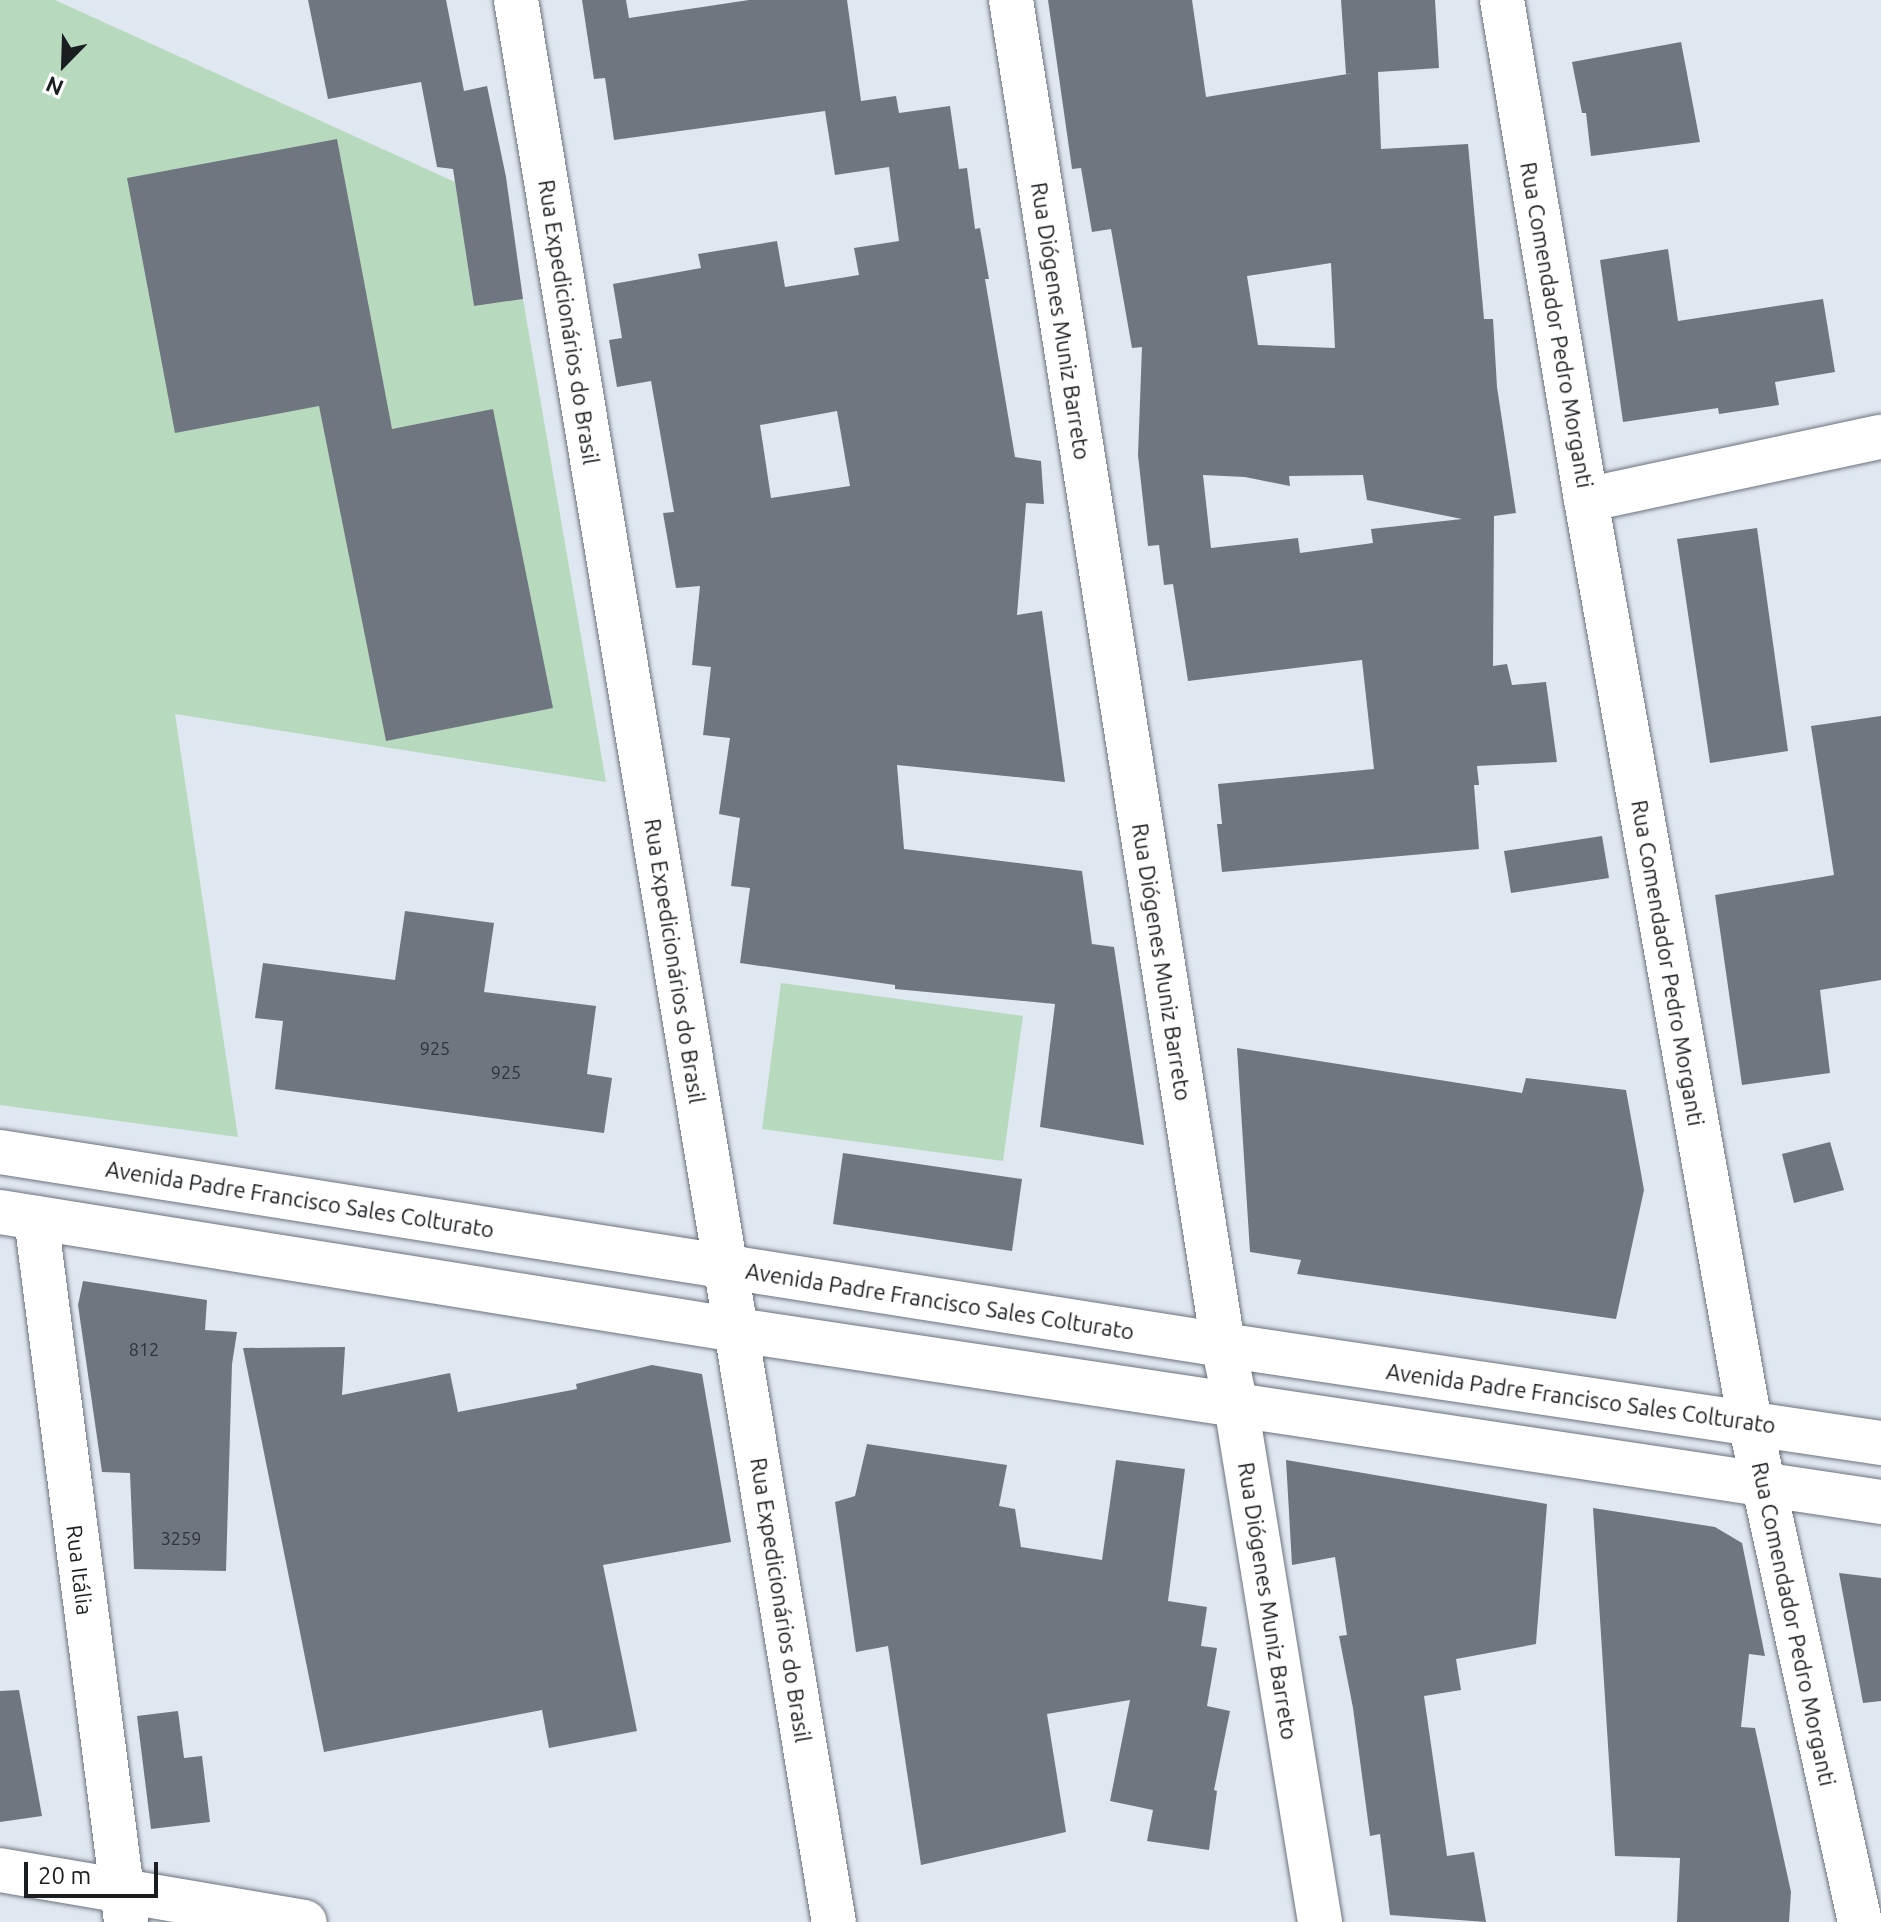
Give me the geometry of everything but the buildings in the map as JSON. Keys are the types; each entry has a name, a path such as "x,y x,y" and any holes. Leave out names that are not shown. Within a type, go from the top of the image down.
{"street":[{"name":"Rua Expedicionários do Brasil","path":"516,0 834,1922"},
{"name":"Rua Diógenes Muniz Barreto","path":"1011,0 1223,1345 1236,1405 1320,1922"},
{"name":"Rua Comendador Pedro Morganti","path":"1502,0 1586,500 1750,1423 1860,1922"},
{"path":"1586,500 1881,437"},
{"name":"Avenida Padre Francisco Sales Colturato","path":"0,1152 1223,1345 1881,1443"},
{"name":"Rua Itália","path":"43,1158 18,1215 123,1906"},
{"path":"18,1215 737,1330 1881,1502"},
{"path":"0,1870 123,1906 305,1922"}],"green space":[{"path":"0,0 55,0 455,182 474,306 523,299 606,782 175,714 238,1137 0,1105"},
{"path":"781,983 1023,1016 1003,1161 762,1129"}]}
